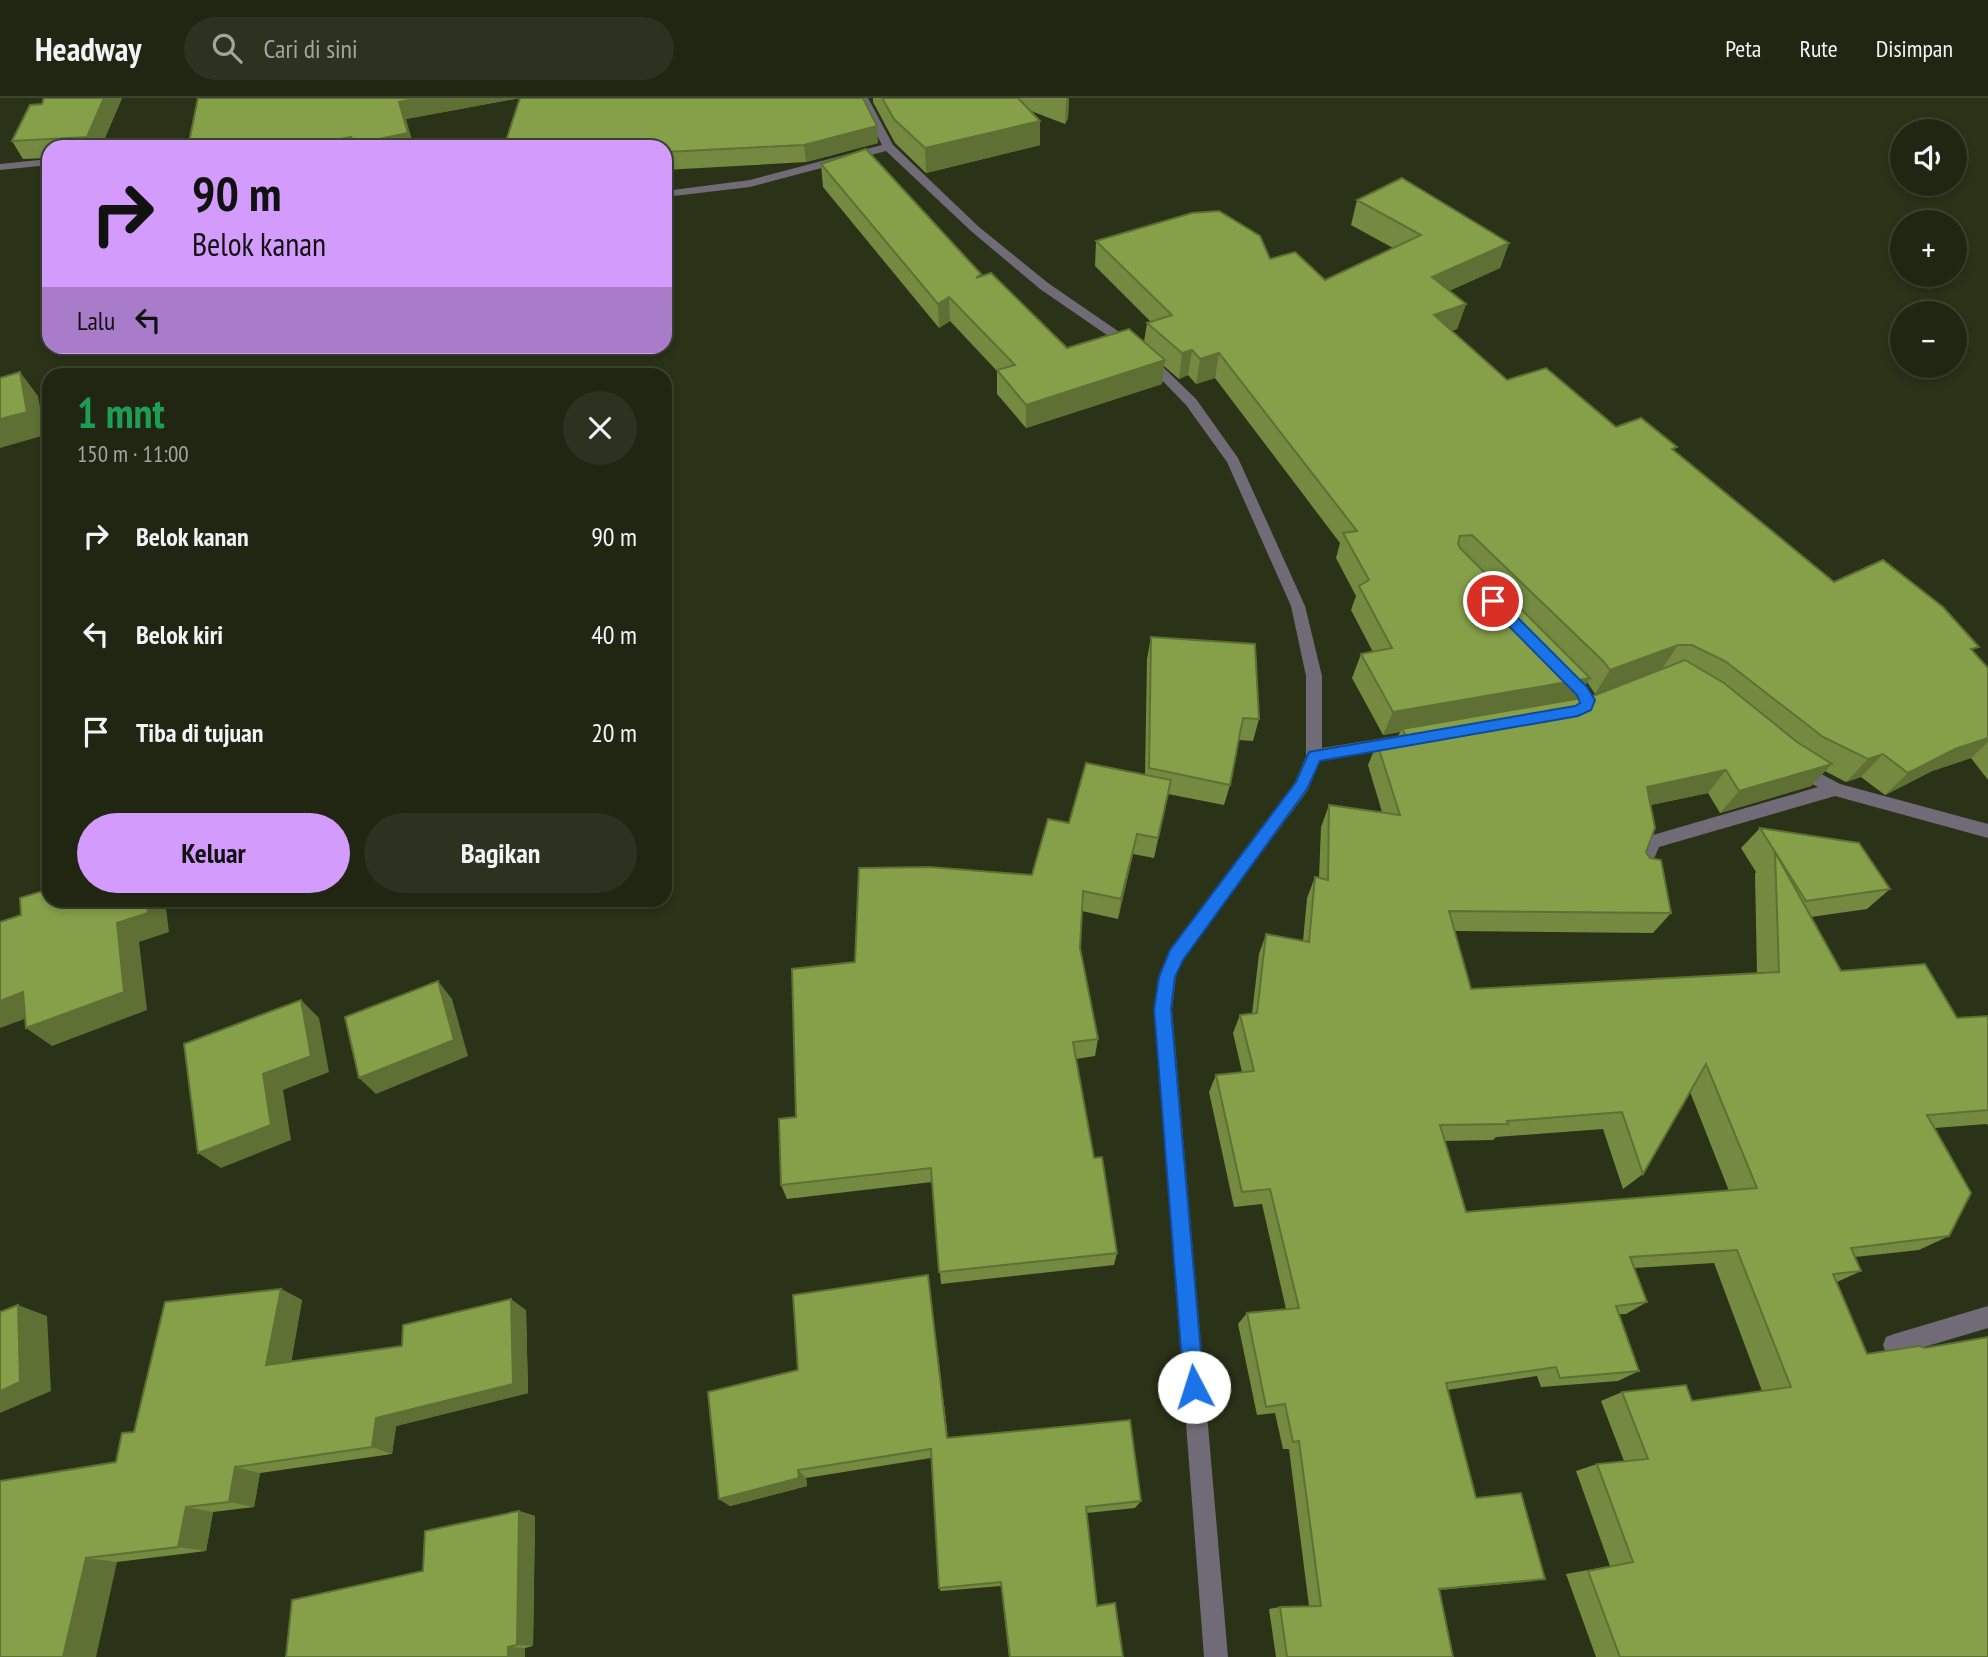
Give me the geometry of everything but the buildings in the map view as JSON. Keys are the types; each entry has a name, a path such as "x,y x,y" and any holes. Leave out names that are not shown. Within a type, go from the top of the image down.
{"street":[{"path":"863,98 888,147 975,229 1034,278 1158,369 1191,402 1233,461 1298,606 1314,676 1314,756 1302,785 1176,956 1167,977 1163,1009 1216,1657"},
{"path":"672,194 743,186 888,147"},
{"path":"0,167 42,163"},
{"path":"1314,756 1433,736"},
{"path":"1785,761 1835,789 1988,831"},
{"path":"1640,873 1652,842 1835,789"},
{"path":"1894,1345 1988,1317"}],"route":[{"path":"1194,1387 1163,1009 1167,977 1176,956 1302,785 1314,756 1578,711 1586,706 1588,700 1582,691 1493,601"}]}
